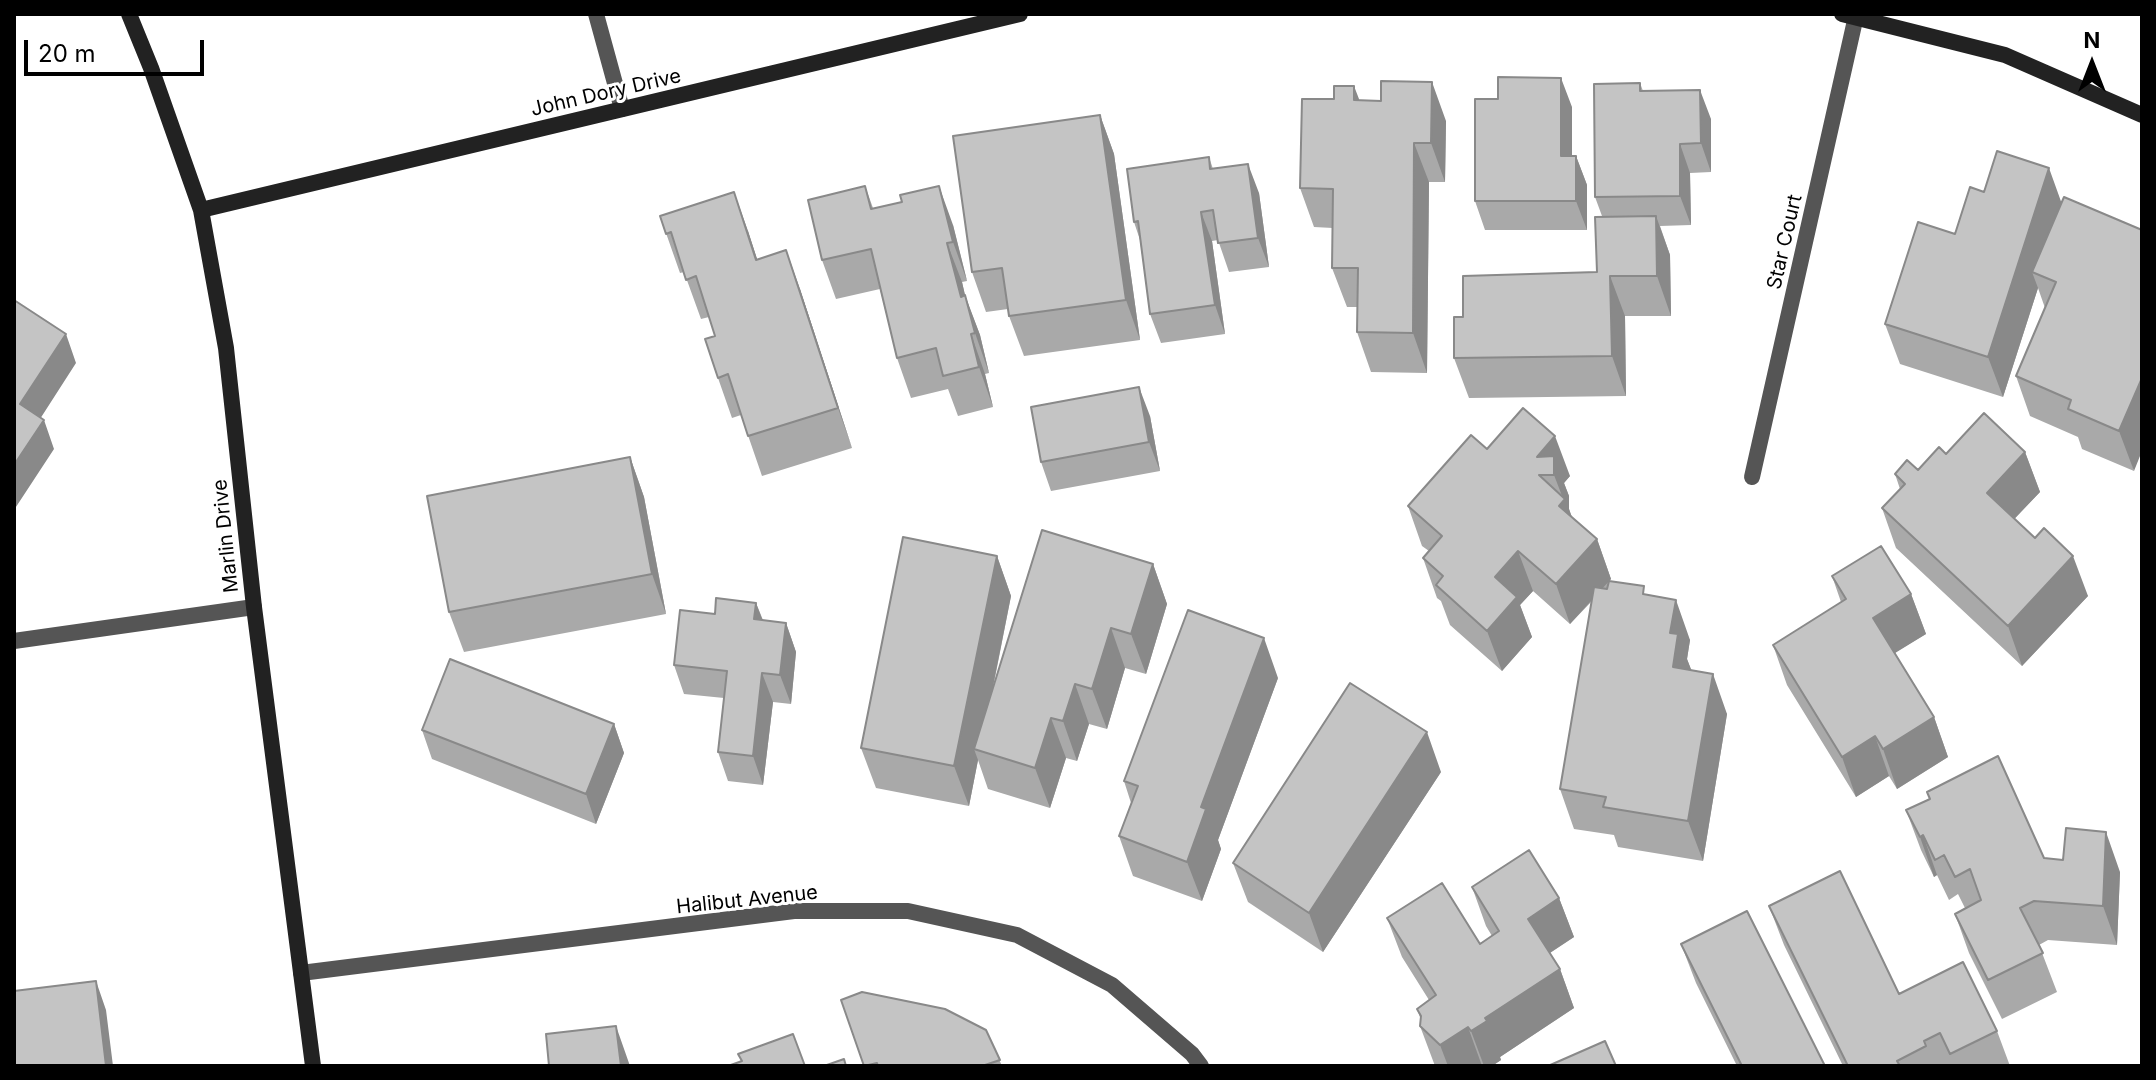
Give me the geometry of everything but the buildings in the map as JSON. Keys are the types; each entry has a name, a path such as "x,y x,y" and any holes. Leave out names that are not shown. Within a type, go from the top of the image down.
{"street":[{"name":"Marlin Drive","path":"129,14 201,210 226,348 254,607 313,1066"},
{"path":"596,14 622,109"},
{"name":"John Dory Drive","path":"201,210 1020,14"},
{"path":"1849,15 2005,55 2142,115"},
{"name":"Star Court","path":"1752,477 1849,15"},
{"path":"14,641 254,607"},
{"name":"Halibut Avenue","path":"301,973 794,911 908,911 1017,935 1112,985 1192,1054 1201,1066"}]}
